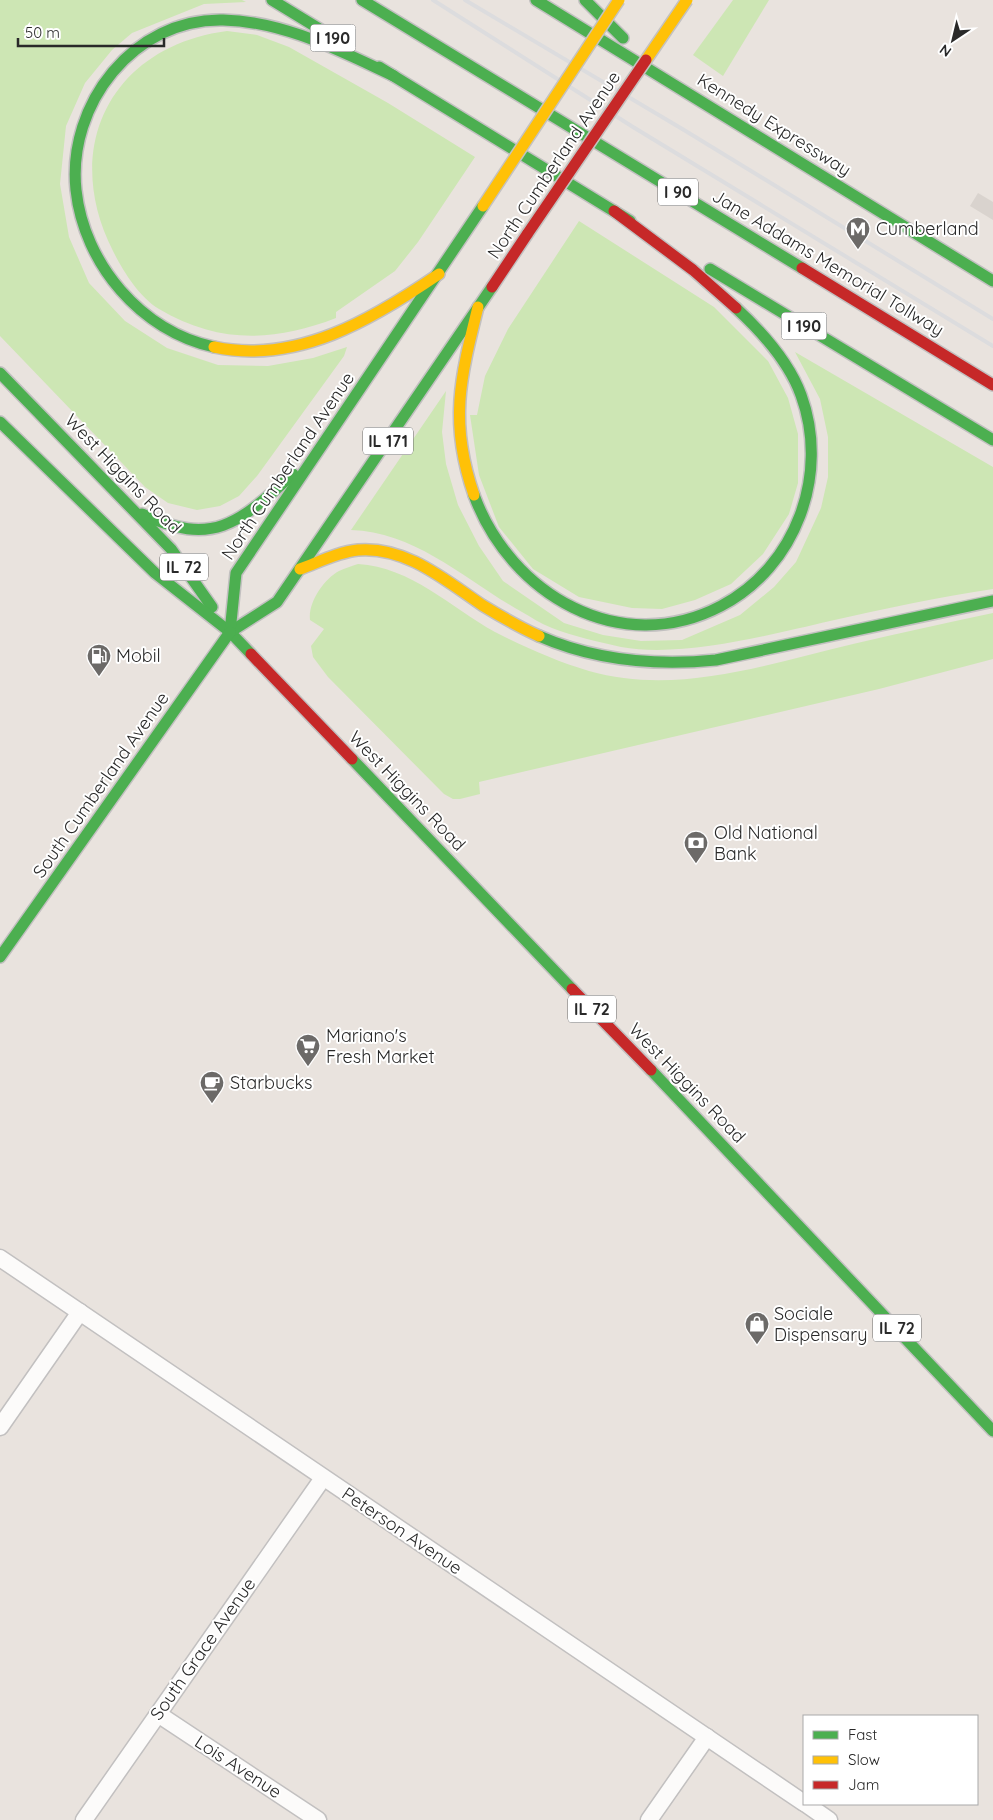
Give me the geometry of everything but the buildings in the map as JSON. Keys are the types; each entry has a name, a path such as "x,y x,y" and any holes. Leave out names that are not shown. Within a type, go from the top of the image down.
{"main road":[{"name":"I 190","path":"272,0 614,211 993,440"},
{"name":"Jane Addams Memorial Tollway","path":"362,0 993,385"},
{"name":"Kennedy Expressway","path":"536,0 993,281"},
{"path":"585,0 659,75"},
{"name":"North Cumberland Avenue","path":"230,632 236,573 439,274 619,0"},
{"name":"North Cumberland Avenue","path":"230,632 277,602 687,0"},
{"path":"394,76 316,42 274,27 247,21 221,20 197,22 154,35 132,49 114,68 99,88 84,119 74,169 80,216 88,243 100,265 122,296 140,311 153,321 192,342 248,352 302,345 336,333 372,318 439,274"},
{"path":"478,307 460,387 458,410 460,440 468,479 487,528 502,553 519,573 545,594 565,606 600,618 632,623 660,624 687,619 714,609 744,591 772,566 797,529 809,498 813,463 811,430 801,394 782,360 744,316 699,276 614,211"},
{"name":"West Higgins Road","path":"0,373 131,510 172,549 230,632"},
{"name":"West Higgins Road","path":"0,422 155,573 230,632 827,1254 993,1430"},
{"path":"131,510 176,528 208,530 239,521 321,449"},
{"path":"300,569 336,554 365,550 389,552 413,561 497,614 542,637 585,652 628,661 675,664 716,660 993,601"},
{"name":"South Cumberland Avenue","path":"0,957 230,632"}],"street":[{"name":"Peterson Avenue","path":"0,1258 803,1802"},
{"path":"0,1427 80,1312"},
{"name":"South Grace Avenue","path":"84,1820 323,1478"},
{"name":"Lois Avenue","path":"158,1714 318,1820"},
{"path":"649,1820 707,1737"},
{"name":"Peterson Avenue","path":"808,1805 830,1820"}],"green space":[{"path":"0,0 242,0 246,2 204,4 132,33 112,50 85,83 66,126 60,184 69,237 89,283 125,321 167,348 218,365 268,366 313,358 347,347 344,356 257,476 239,496 220,506 197,510 168,503 145,487 0,336"},
{"path":"733,0 769,0 723,76 693,55"},
{"path":"227,31 257,35 289,47 388,103 475,157 418,242 395,271 336,312 336,318 290,332 246,336 225,334 203,329 159,309 138,291 127,275 113,251 98,212 92,175 95,140 107,108 126,80 153,57 187,40"},
{"path":"579,221 714,307 768,361 788,398 798,434 798,483 789,514 763,554 731,584 695,600 662,609 632,608 579,597 533,569 499,527 479,475 470,415 477,415 485,376 508,329"},
{"path":"795,352 993,467 993,589 911,604 726,643 671,650 645,650 604,643 569,634 548,626 501,600 440,560 419,549 398,539 375,533 351,530 446,391 442,432 446,464 458,505 479,546 503,581 564,623 603,635 641,641 682,640 740,615 774,587 796,562 821,508 828,477 828,437 820,399"},
{"path":"358,564 395,572 413,580 495,632 541,654 589,671 622,678 689,679 722,674 993,613 993,659 879,689 479,782 480,794 453,799 444,794 328,677 313,657 311,646 324,629 310,620 314,599 323,585 333,575"}],"shaded area":[{"path":"978,193 993,202 993,220 970,206"}],"railway":[{"path":"433,0 633,127 993,346"},
{"path":"465,0 684,130 993,319"}],"traffic: fast":[{"path":"272,0 326,33"},
{"path":"362,0 802,268"},
{"path":"536,0 993,281"},
{"path":"585,0 623,38"},
{"path":"214,347 187,339 163,326 140,310 104,268 91,244 81,217 76,190 76,158 83,127 95,98 113,72 135,50 161,34 191,23 223,20 246,22 290,32 311,39 394,76"},
{"path":"379,67 630,221"},
{"path":"230,632 236,573 483,206"},
{"path":"710,269 993,440"},
{"path":"230,632 277,602 492,287"},
{"path":"474,495 491,530 514,562 541,588 573,608 608,620 645,625 683,621 721,606 747,589 769,568 787,543 800,516 808,486 811,456 809,425 796,383 774,348 736,308"},
{"path":"0,373 171,549 212,607"},
{"path":"0,422 155,573 230,632 251,654"},
{"path":"142,514 167,524 189,529 207,529 225,525 241,517 293,474"},
{"path":"539,636 582,651 626,660 693,662 716,660 993,601"},
{"path":"0,957 230,632"},
{"path":"352,759 572,989"},
{"path":"651,1070 993,1431"}],"traffic: slow":[{"path":"483,206 619,0"},
{"path":"646,60 687,0"},
{"path":"214,347 245,351 275,350 304,344 361,322 439,274"},
{"path":"474,495 466,469 462,445 460,401 466,357 478,307"},
{"path":"300,569 351,551 376,550 392,553 424,567 482,605 539,636"}],"traffic: jam":[{"path":"528,233 646,60"},
{"path":"614,211 693,270 736,308"},
{"path":"492,287 528,233"},
{"path":"802,268 993,385"},
{"path":"251,654 352,759"},
{"path":"572,989 651,1070"}],"place":[{"name":"Cumberland","path":"858,250"},
{"name":"Mobil","path":"99,677"},
{"name":"Old National Bank","path":"696,864"},
{"name":"Mariano's Fresh Market","path":"308,1067"},
{"name":"Starbucks","path":"212,1104"},
{"name":"Sociale Dispensary","path":"757,1345"}]}
